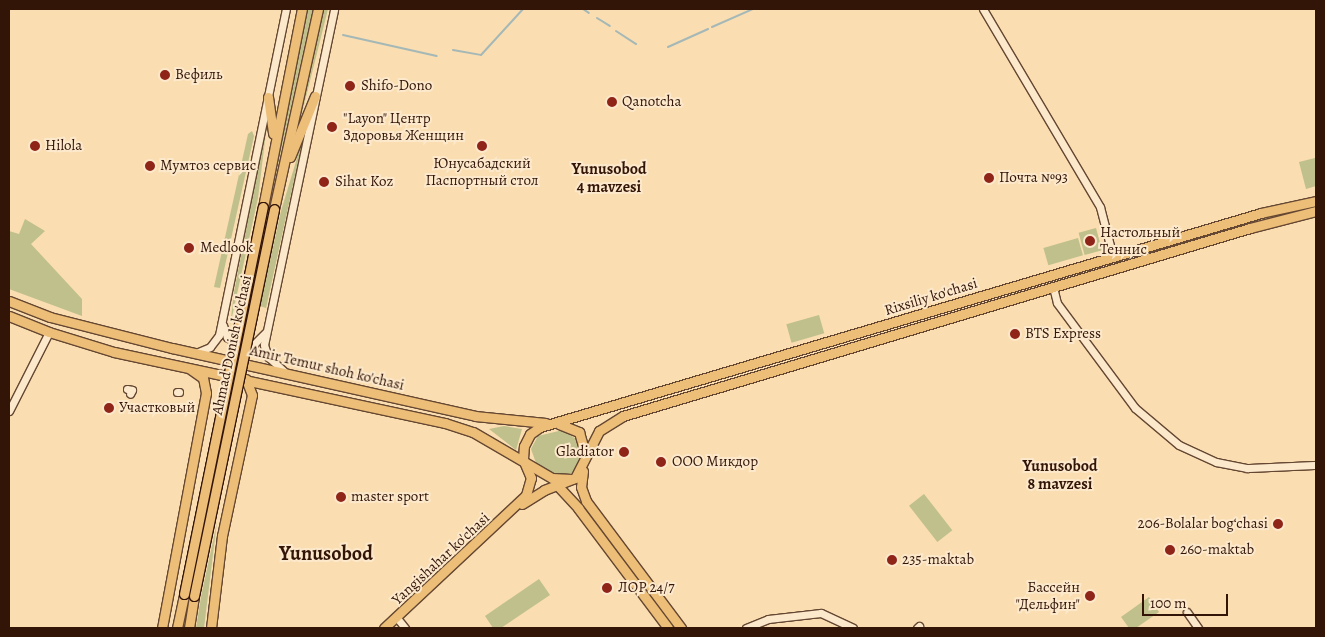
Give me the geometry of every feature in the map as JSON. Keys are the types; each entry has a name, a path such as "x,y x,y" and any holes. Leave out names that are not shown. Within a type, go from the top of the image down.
{"main road":[{"name":"Ahmad Donish ko'chasi","path":"177,628 263,206 274,140 302,9"},
{"name":"Ahmad Donish ko'chasi","path":"189,628 274,209 318,9"},
{"path":"281,178 315,96"},
{"path":"268,97 274,140"},
{"name":"Rixsiliy ko'chasi","path":"554,424 1275,208 1316,201"},
{"path":"1275,208 1281,214 1278,220"},
{"name":"Rixsiliy ko'chasi","path":"585,459 594,438 608,422 671,401 1052,287 1278,220 1316,211"},
{"path":"1009,288 1012,299"},
{"name":"Amir Temur shoh ko'chasi","path":"9,301 75,324 475,416 569,425 579,432 585,445 581,487 586,501 681,628"},
{"name":"Amir Temur shoh ko'chasi","path":"9,316 49,332 114,352 246,379 459,427 547,475 564,480 578,475"},
{"path":"162,628 206,390 203,378 186,366"},
{"path":"210,628 222,536 252,395 246,379"},
{"path":"341,400 348,395 345,386"},
{"path":"668,389 667,396 671,401"},
{"path":"524,463 523,450 527,438 537,429 554,424"},
{"path":"558,487 578,475 585,459"},
{"name":"Yangishahar ko'chasi","path":"515,508 531,484 524,463"},
{"name":"Amir Temur shoh ko'chasi","path":"547,475 668,628"},
{"name":"Yangishahar ko'chasi","path":"384,628 515,508 541,492 558,487"}],"street":[{"name":"Ahmad Donish ko'chasi","path":"196,353 216,342 223,322 286,9"},
{"name":"Ahmad Donish ko'chasi","path":"286,373 265,351 267,329 334,9"},
{"path":"983,9 1100,207 1113,257"},
{"path":"1052,287 1057,303 1135,408 1179,445 1216,462 1247,468 1316,465"},
{"path":"223,322 227,337 240,346 258,342 267,329"},
{"path":"9,411 49,332"},
{"path":"1187,612 1198,628"},
{"path":"746,628 768,618 821,614 853,628"},
{"path":"397,618 405,628"}],"green space":[{"path":"308,9 313,9 272,192 279,146"},
{"path":"324,9 328,9 301,117 301,116"},
{"path":"268,116 258,198 230,326 234,292"},
{"path":"252,131 254,136 220,288 214,287 248,134"},
{"path":"304,135 266,308 260,306 281,211"},
{"path":"1315,158 1316,186 1306,189 1299,162"},
{"path":"25,219 45,231 31,244 82,299 82,316 9,289 9,231 19,234"},
{"name":"Настольный Теннис","path":"1096,228 1102,250 1085,255 1079,233"},
{"path":"1078,238 1083,255 1048,265 1043,248"},
{"path":"819,315 824,333 792,343 786,324"},
{"path":"504,426 522,429 516,450 489,429"},
{"path":"563,430 576,439 579,459 573,473 557,475 536,463 531,449 538,436"},
{"path":"924,494 952,530 937,542 909,506"},
{"path":"217,522 204,628 196,628 201,597"},
{"path":"539,579 550,595 501,628 493,628 485,616"},
{"path":"1149,597 1159,612 1136,628 1129,628 1121,617"}],"waterway":[{"path":"453,50 481,55 523,9"},
{"path":"583,9 589,13"},
{"path":"712,27 753,9"},
{"path":"597,18 610,26"},
{"path":"668,47 708,29"},
{"path":"616,31 636,44"},
{"path":"343,35 437,56"}],"place":[{"name":"Вефиль","path":"165,75"},
{"name":"Shifo-Dono","path":"350,86"},
{"name":"Qanotcha","path":"612,102"},
{"name":"\"Layon\" Центр Здоровья Женщин","path":"332,127"},
{"name":"Hilola","path":"35,146"},
{"name":"Юнусабадский Паспортный стол","path":"482,146"},
{"name":"Мумтоз сервис","path":"150,166"},
{"name":"Почта №93","path":"989,178"},
{"name":"Sihat Koz","path":"324,182"},
{"name":"Настольный Теннис","path":"1090,241"},
{"name":"Medlook","path":"189,248"},
{"name":"BTS Express","path":"1015,334"},
{"name":"Участковый","path":"109,408"},
{"name":"Gladiator","path":"624,452"},
{"name":"ООО Микдор","path":"661,462"},
{"name":"master sport","path":"341,497"},
{"name":"206-Bolalar bogʻchasi","path":"1278,524"},
{"name":"260-maktab","path":"1170,550"},
{"name":"235-maktab","path":"892,560"},
{"name":"ЛОР 24/7","path":"607,588"},
{"name":"Бассейн \"Дельфин\"","path":"1090,596"}],"district":[{"name":"Yunusobod 4 mavzesi","path":"609,178"},
{"name":"Yunusobod 8 mavzesi","path":"1060,475"},
{"name":"Yunusobod","path":"326,553"}]}
